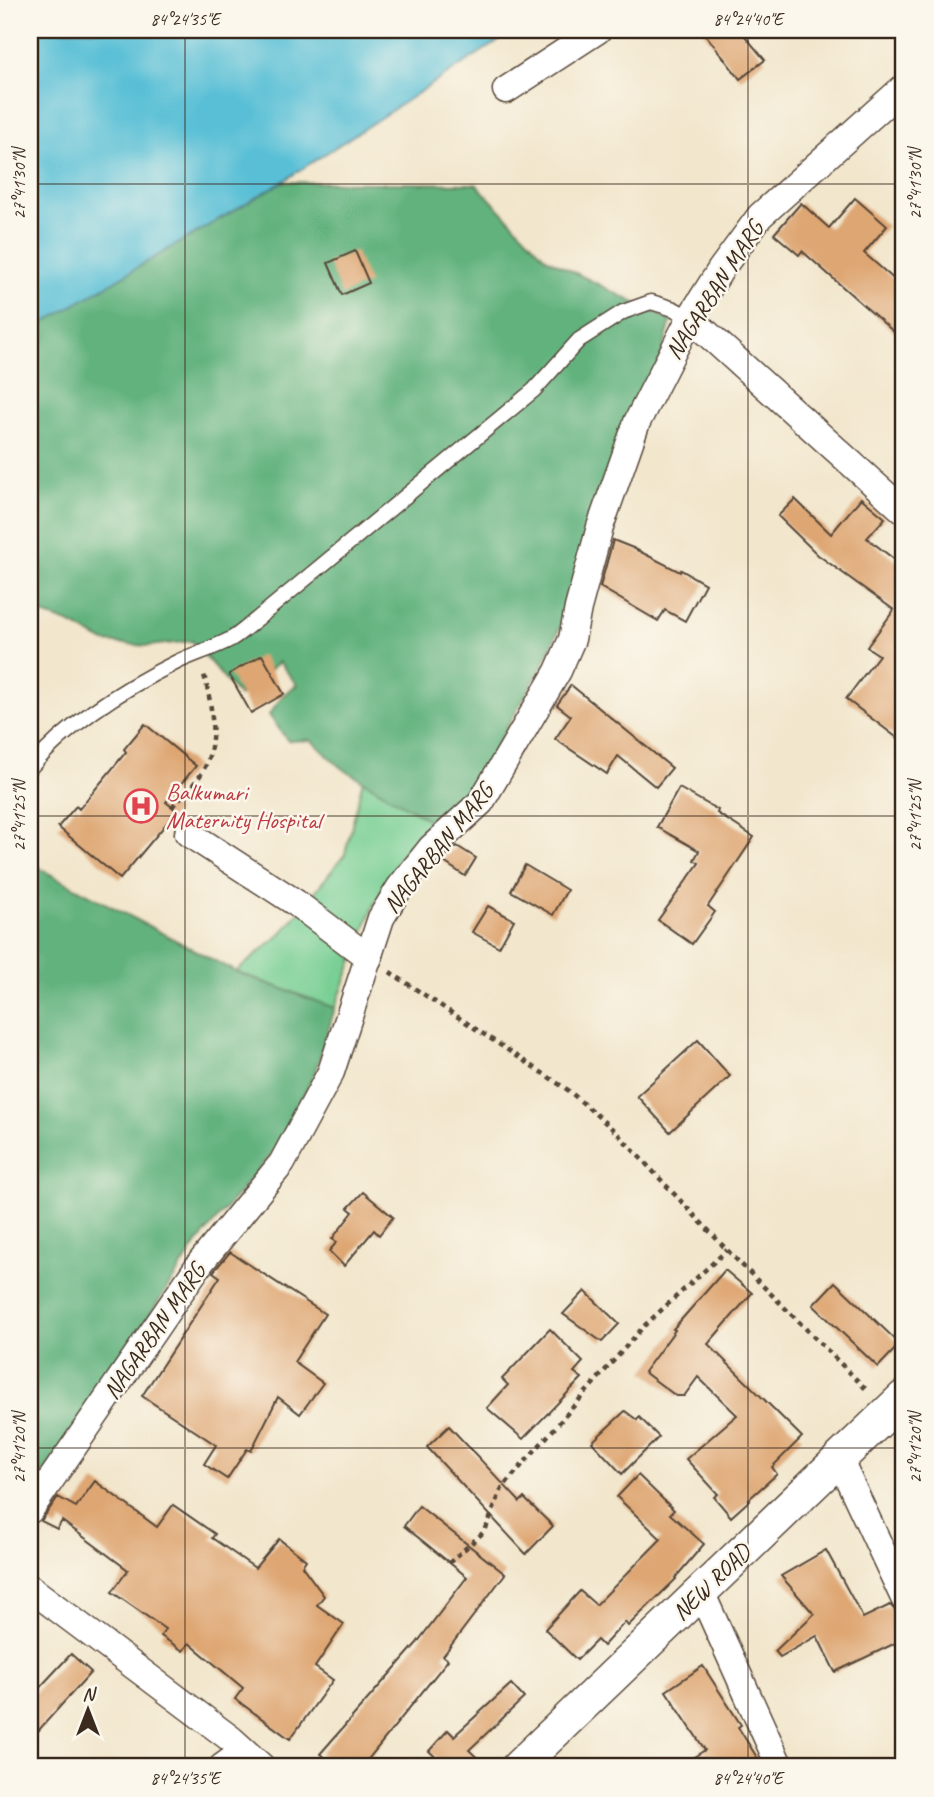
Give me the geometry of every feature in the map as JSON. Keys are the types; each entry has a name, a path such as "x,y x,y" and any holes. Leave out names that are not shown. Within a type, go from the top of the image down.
{"street":[{"path":"506,90 598,30"},
{"name":"NAGARBAN MARG","path":"30,1510 201,1262 282,1163 331,1072 381,918 400,887 431,848 481,802 558,671 572,639 600,527 637,422 690,318 721,269 760,216 904,87"},
{"path":"690,318 904,511"},
{"path":"188,833 296,903 369,958"},
{"name":"NEW ROAD","path":"519,1767 896,1404"},
{"path":"839,1459 904,1598"},
{"path":"30,1588 231,1739 253,1759"},
{"path":"701,1592 780,1767"},
{"path":"222,1767 253,1759"}],"lane":[{"path":"30,768 69,729 131,686 178,661 232,638 534,390 579,340 623,312 652,302 690,318"}],"path":[{"path":"172,807 204,768 210,750 210,696 198,653"},
{"path":"369,958 568,1090 616,1132 727,1250 896,1404"},
{"path":"449,1563 485,1531 502,1488 644,1326 727,1250"}],"green space":[{"path":"282,182 476,184 546,258 671,321 662,354 563,620 543,665 470,791 434,823 340,767 311,740 288,741 269,715 284,694 297,685 279,662 239,696 192,641 148,646 105,642 71,624 43,614 30,631 30,331"},
{"path":"363,780 434,823 401,855 373,907 335,1008 236,972 282,933 345,854"},
{"path":"30,856 42,870 236,972 335,1008 314,1075 274,1151 197,1243 30,1493"}],"water":[{"path":"30,30 515,30 282,182 30,331"}],"building":[{"path":"702,30 740,30 765,60 740,79"},
{"path":"855,198 887,226 864,253 904,288 904,341 802,251 799,255 774,234 801,203 829,228"},
{"path":"355,251 369,283 342,295 328,263"},
{"path":"861,498 885,518 867,538 904,567 904,743 846,699 879,655 867,647 894,610 818,555 778,516 795,499 831,534"},
{"path":"613,540 680,572 681,570 705,584 685,621 665,610 658,621 600,587"},
{"path":"262,655 284,694 251,713 229,674"},
{"path":"571,685 672,768 656,787 618,756 607,774 555,739 571,716 557,705"},
{"path":"145,724 196,766 166,802 177,811 120,879 58,827 76,806 79,809 126,752 124,749"},
{"path":"679,788 718,810 717,813 754,837 708,906 715,912 692,944 658,920 699,863 694,860 699,851 657,827"},
{"path":"457,846 476,858 465,876 441,860"},
{"path":"525,865 567,890 553,915 511,891"},
{"path":"488,906 514,920 499,947 472,932"},
{"path":"698,1040 730,1076 670,1132 637,1096"},
{"path":"363,1192 393,1217 379,1235 374,1230 344,1266 329,1251 337,1242 332,1239 353,1212 348,1208"},
{"path":"230,1252 325,1314 294,1362 323,1383 300,1414 278,1397 251,1451 247,1449 227,1479 204,1464 216,1445 142,1396 220,1277 213,1272"},
{"path":"725,1270 752,1293 708,1344 802,1437 772,1467 777,1474 731,1517 714,1497 718,1494 686,1459 737,1415 698,1377 684,1396 676,1396 644,1372 675,1330 673,1329"},
{"path":"835,1282 900,1344 878,1367 813,1305"},
{"path":"585,1291 619,1324 602,1342 563,1314"},
{"path":"550,1329 583,1362 574,1372 582,1378 523,1439 487,1408 508,1385 502,1379"},
{"path":"625,1411 637,1420 639,1417 659,1437 622,1474 592,1442"},
{"path":"449,1426 520,1502 524,1498 553,1526 526,1554 427,1447"},
{"path":"638,1475 674,1510 670,1514 704,1544 676,1579 628,1626 625,1622 603,1646 597,1640 577,1660 545,1629 580,1591 596,1605 661,1539 617,1497"},
{"path":"95,1481 157,1527 173,1505 215,1534 212,1538 255,1568 279,1539 306,1560 302,1566 324,1596 317,1605 344,1624 315,1667 333,1680 290,1739 235,1699 243,1688 189,1643 183,1651 161,1636 165,1629 112,1592 128,1570 62,1521 57,1529 41,1521 58,1497 76,1507"},
{"path":"419,1506 505,1574 443,1656 448,1660 362,1767 336,1767 320,1754 416,1644 467,1577 404,1526"},
{"path":"826,1550 863,1618 890,1605 904,1614 904,1639 835,1672 817,1636 780,1657 775,1651 814,1614 781,1576"},
{"path":"71,1654 91,1672 30,1740 30,1698"},
{"path":"703,1666 741,1725 738,1727 763,1767 678,1767 705,1750 666,1691"},
{"path":"511,1684 524,1698 469,1750 487,1767 446,1767 429,1751 448,1730 454,1736"}],"place":[{"name":"Balkumari Maternity Hospital","path":"141,806"}]}
